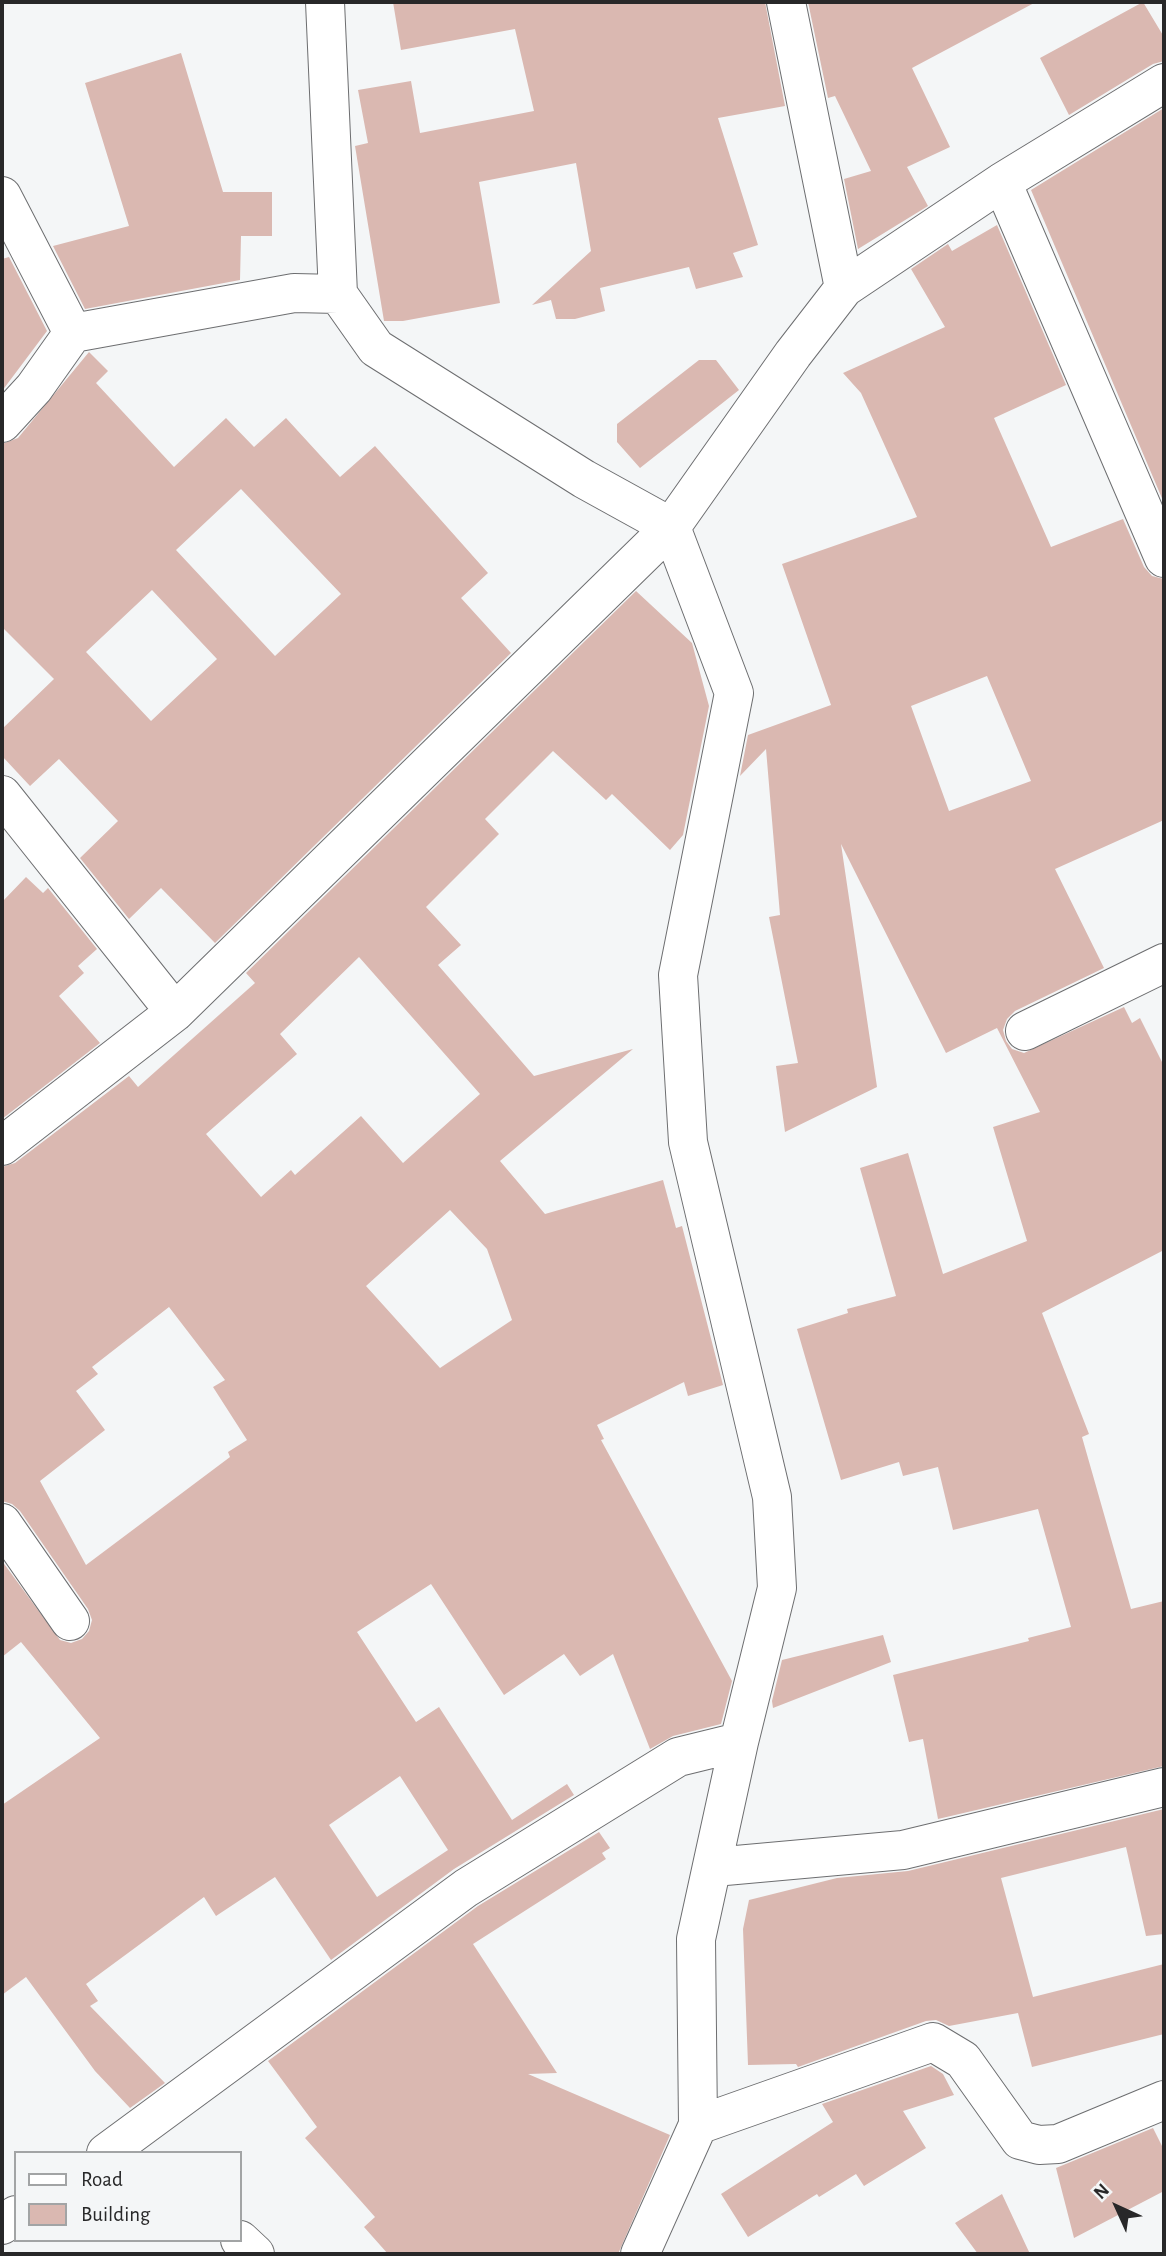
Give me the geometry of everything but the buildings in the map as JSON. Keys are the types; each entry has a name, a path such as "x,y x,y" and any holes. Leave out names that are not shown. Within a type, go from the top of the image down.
{"street":[{"path":"325,2 338,294 376,348 584,479 671,527 734,693 678,975 688,1142 772,1497 778,1588 739,1742 696,1940 698,2125 640,2254"},
{"path":"786,2 844,288"},
{"path":"2,1146 175,1012 671,527 793,354 844,288 1002,183 1164,83"},
{"path":"1002,183 1164,558"},
{"path":"2,196 73,333"},
{"path":"2,424 34,388 73,333 294,293 338,294"},
{"path":"2,795 175,1012"},
{"path":"1025,1031 1164,963"},
{"path":"2,1523 70,1621"},
{"path":"129,2147 466,1888 678,1758 739,1742"},
{"path":"714,1867 903,1850 1164,1787"},
{"path":"698,2125 933,2042 963,2060 1020,2140 1039,2145 1058,2144 1164,2100"},
{"path":"242,2242 255,2254"}]}
